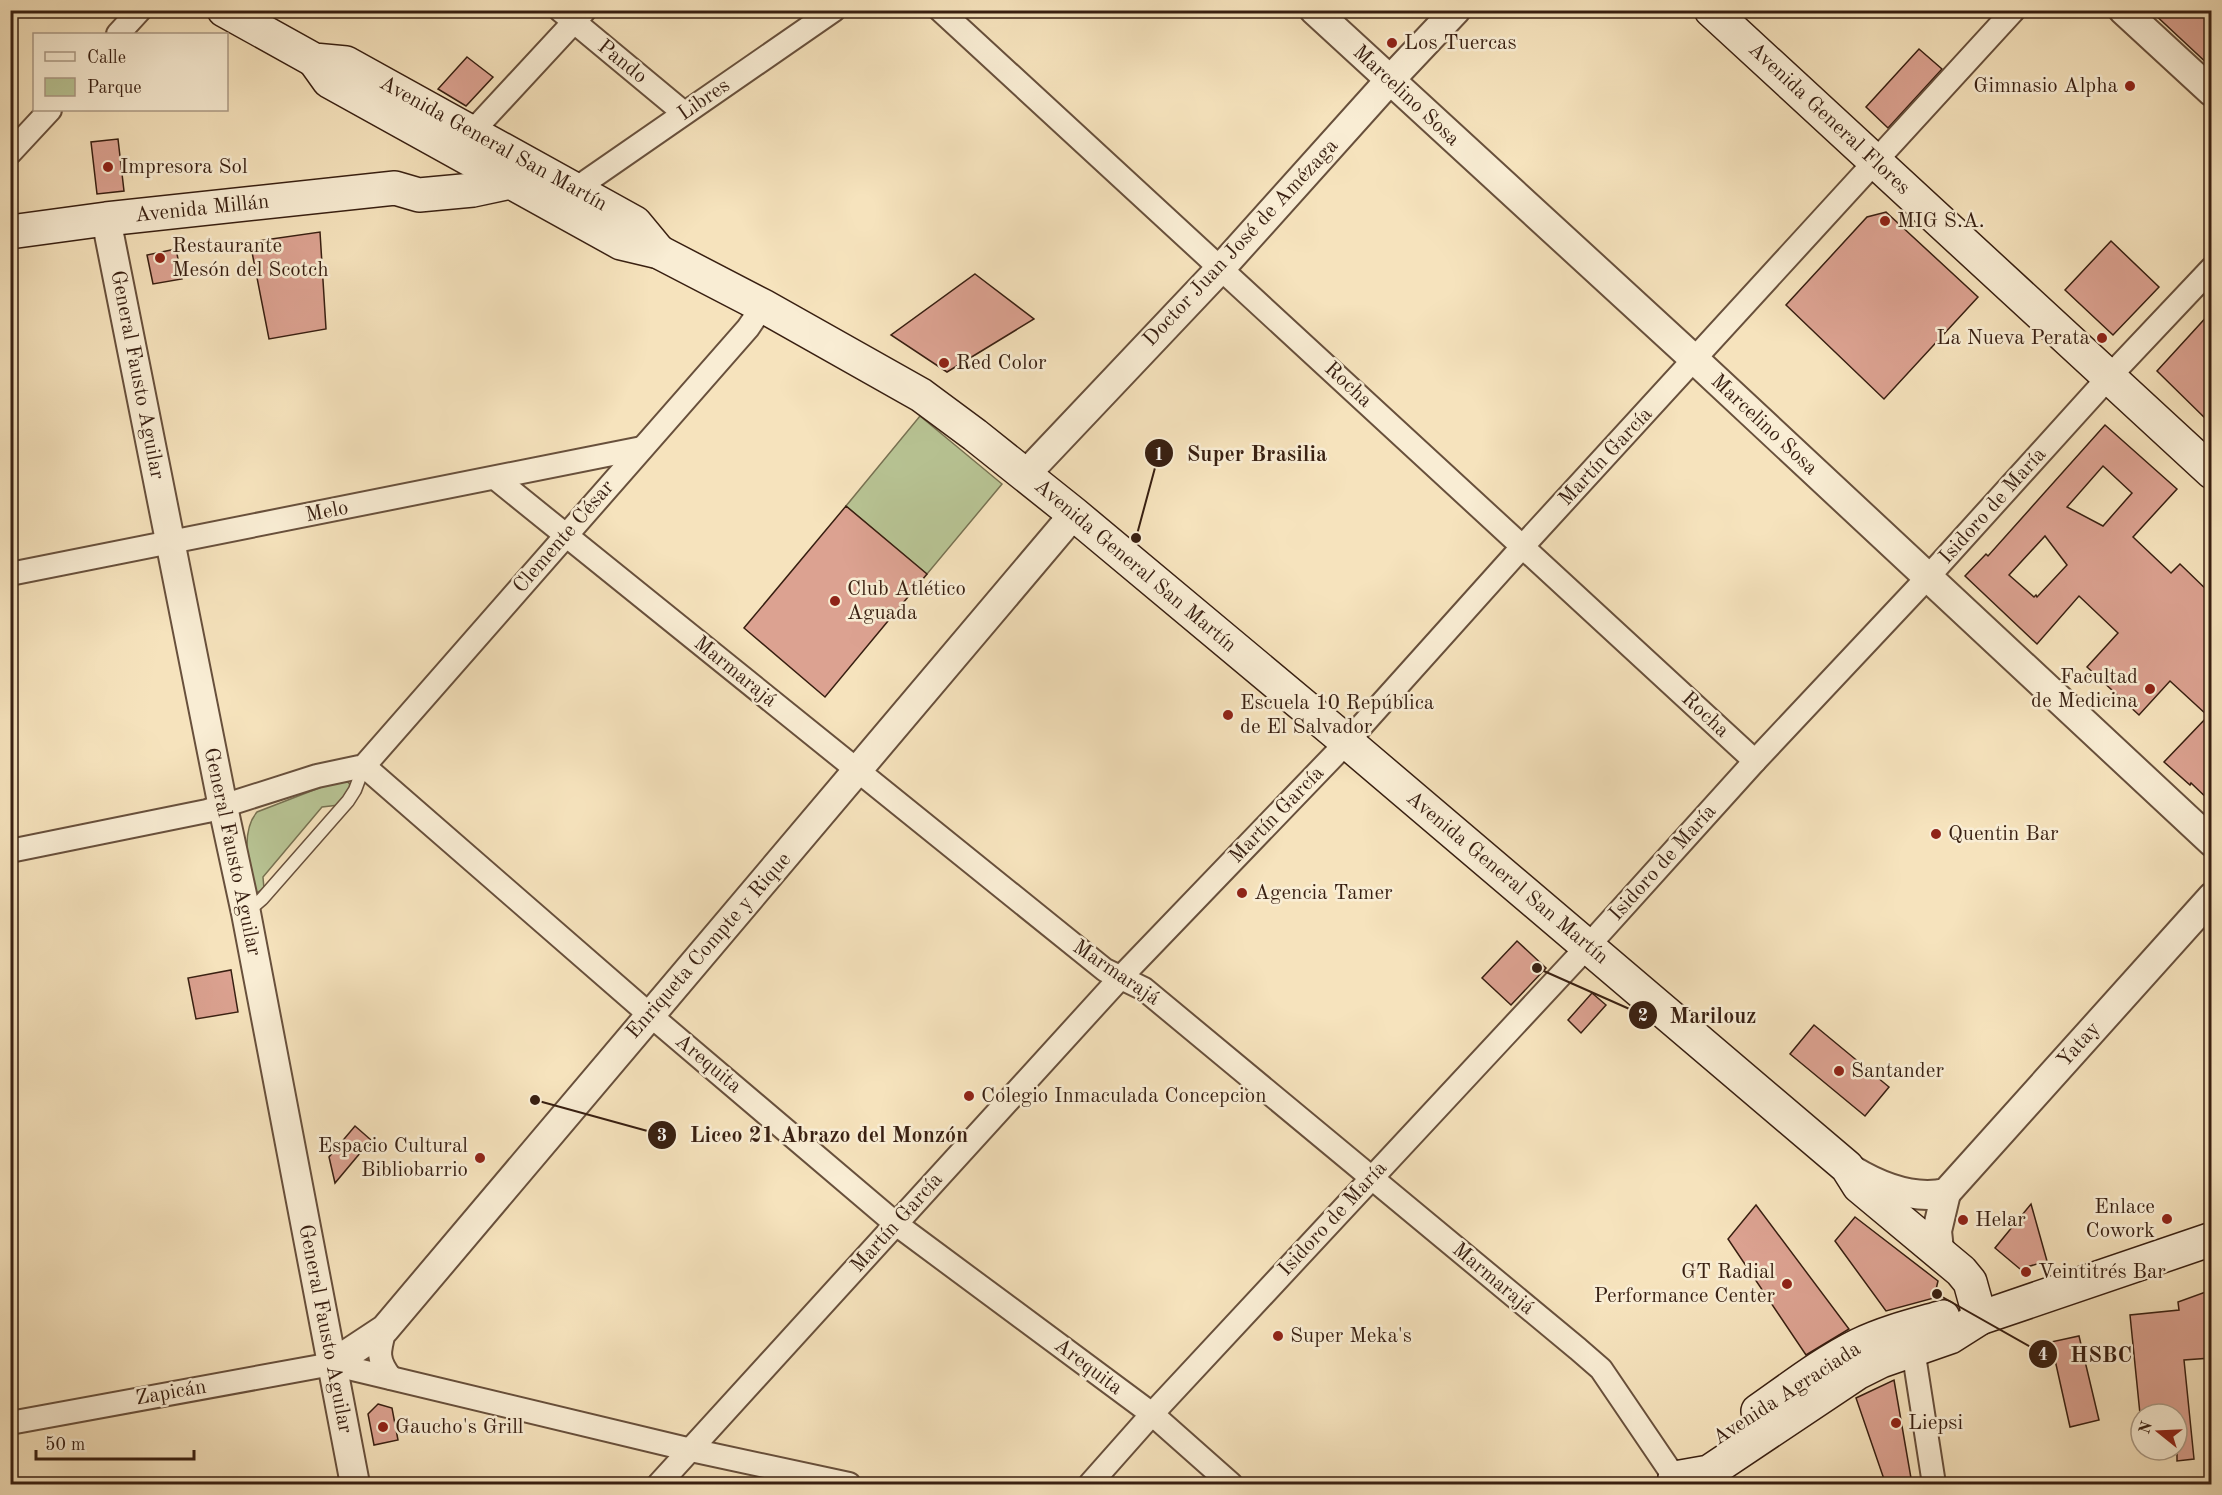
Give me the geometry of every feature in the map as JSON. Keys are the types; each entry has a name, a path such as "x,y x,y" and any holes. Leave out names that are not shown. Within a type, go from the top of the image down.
{"main road":[{"name":"Avenida General San Martín","path":"224,10 314,60 329,81 475,144 574,190 635,223 659,252"},
{"name":"Avenida General Flores","path":"1711,10 2211,472"},
{"name":"Avenida General San Martín","path":"475,144 511,182 621,243 659,252 763,306 921,395 1025,475 1347,742 1847,1167 1859,1185 1939,1250 1961,1271 1970,1282 1980,1318"},
{"name":"Avenida Millán","path":"395,188 413,177 442,167 475,144"},
{"name":"Avenida Millán","path":"10,232 106,219 395,188 419,195 473,190 511,182"},
{"name":"Avenida Agraciada","path":"1670,1481 1708,1472 1838,1384 1881,1361 1950,1337 1980,1318 2211,1239"},
{"name":"Avenida Agraciada","path":"1670,1481 1694,1455 1833,1359 1860,1344 1887,1333 1947,1316 1980,1318"}],"street":[{"path":"119,33 140,10"},
{"name":"Libres","path":"574,190 834,10"},
{"name":"Rocha","path":"940,10 1755,761"},
{"name":"Marcelino Sosa","path":"1314,10 1695,360 2211,842"},
{"name":"Doctor Juan José de Amézaga","path":"1025,475 1221,268 1456,10"},
{"name":"Martín García","path":"659,1485 1121,978 1347,742 1523,546 1877,163 2014,10"},
{"path":"2123,10 2211,92"},
{"path":"475,144 573,14"},
{"name":"Pando","path":"573,14 684,113"},
{"path":"10,153 49,111"},
{"name":"General Fausto Aguilar","path":"106,219 246,913 355,1485"},
{"name":"Isidoro de María","path":"1090,1485 1152,1414 1588,946 1755,761 1928,577 2211,268"},
{"name":"Clemente César","path":"364,766 748,328 763,306"},
{"name":"Melo","path":"10,574 170,544 642,448"},
{"name":"Marmarajá","path":"495,478 1105,970 1144,989 1600,1369 1670,1481"},
{"name":"Enriqueta Compte y Rique","path":"332,1364 385,1329 1074,514"},
{"path":"10,851 223,807 317,776 364,766"},
{"name":"Arequita","path":"364,766 650,1015 896,1224 1152,1414 1231,1485"},
{"name":"Yatay","path":"1939,1250 1934,1194 2211,897"},
{"name":"Avenida General San Martín","path":"1847,1167 1884,1187 1934,1194"},
{"path":"385,1329 379,1354 391,1378"},
{"path":"1913,1349 1934,1485"},
{"path":"332,1364 849,1485"},
{"name":"Zapicán","path":"10,1423 332,1364"}],"lane":[{"name":"Clemente César","path":"246,913 262,899 348,801 364,766"}],"path":[{"path":"2207,590 2211,585"}],"green space":[{"name":"Club Atlético Aguada","path":"920,416 1002,484 927,574 846,506"},
{"path":"337,781 348,782 351,786 339,805 322,807 263,877 264,889 256,893 248,863 247,840 252,820 257,812"}],"building":[{"path":"2150,10 2211,10 2211,67"},
{"path":"1919,49 1942,69 1888,128 1866,107"},
{"path":"467,57 493,77 466,106 438,89"},
{"name":"Impresora Sol","path":"118,139 124,191 97,194 91,142"},
{"path":"1886,212 1978,297 1884,399 1786,305 1867,217"},
{"path":"320,232 326,329 269,339 250,242"},
{"path":"2111,241 2159,287 2113,335 2065,290"},
{"path":"176,249 182,279 153,284 147,255"},
{"path":"975,274 1034,319 947,372 891,335"},
{"path":"2211,312 2211,424 2157,371"},
{"name":"Facultad de Medicina","path":"2105,425 2177,489 2133,537 2171,573 2180,564 2211,594 2211,802 2164,762 2208,716 2170,681 2139,715 2087,667 2118,633 2079,596 2037,644 1965,576 1986,554 1988,556","holes":["2103,466 2132,493 2103,526 2067,507","2045,536 2067,565 2037,597 2036,595 2034,597 2009,575"]},
{"name":"Club Atlético Aguada","path":"846,506 927,574 825,697 744,628"},
{"path":"1517,941 1546,968 1511,1005 1482,978"},
{"path":"231,970 238,1012 196,1019 188,978"},
{"path":"1592,993 1606,1005 1581,1033 1568,1020"},
{"name":"Santander","path":"1814,1025 1889,1087 1865,1116 1790,1054"},
{"path":"355,1126 371,1140 335,1183 329,1157"},
{"path":"2031,1204 2047,1261 2020,1269 1995,1248"},
{"name":"GT Radial Performance Center","path":"1756,1205 1849,1329 1806,1355 1728,1239"},
{"path":"1855,1217 1938,1281 1934,1298 1886,1311 1835,1241"},
{"path":"2211,1290 2211,1358 2184,1360 2188,1402 2139,1402 2130,1315 2179,1310 2178,1302"},
{"path":"2079,1336 2099,1420 2070,1427 2051,1342"},
{"path":"1894,1380 1911,1478 1894,1485 1886,1485 1856,1398"},
{"name":"Gaucho's Grill","path":"378,1404 392,1408 398,1440 374,1445 368,1414"},
{"path":"2189,1410 2194,1459 2189,1460"}],"place":[{"name":"Los Tuercas","path":"1392,43"},
{"name":"Gimnasio Alpha","path":"2130,86"},
{"name":"Impresora Sol","path":"108,167"},
{"name":"MIG S.A.","path":"1885,221"},
{"name":"Restaurante Mesón del Scotch","path":"160,258"},
{"name":"La Nueva Perata","path":"2102,338"},
{"name":"Red Color","path":"944,363"},
{"name":"Super Brasilia","path":"1136,538"},
{"name":"Club Atlético Aguada","path":"835,601"},
{"name":"Facultad de Medicina","path":"2150,689"},
{"name":"Escuela 10 República de El Salvador","path":"1228,715"},
{"name":"Quentin Bar","path":"1936,834"},
{"name":"Agencia Tamer","path":"1242,893"},
{"name":"Marilouz","path":"1537,968"},
{"name":"Santander","path":"1839,1071"},
{"name":"Colegio Inmaculada Concepcion","path":"969,1096"},
{"name":"Liceo 21 Abrazo del Monzón","path":"535,1100"},
{"name":"Espacio Cultural Bibliobarrio","path":"480,1158"},
{"name":"Enlace Cowork","path":"2167,1219"},
{"name":"Helar","path":"1963,1220"},
{"name":"Veintitrés Bar","path":"2026,1272"},
{"name":"GT Radial Performance Center","path":"1787,1284"},
{"name":"HSBC","path":"1937,1294"},
{"name":"Super Meka's","path":"1278,1336"},
{"name":"Liepsi","path":"1896,1423"},
{"name":"Gaucho's Grill","path":"383,1427"}]}
